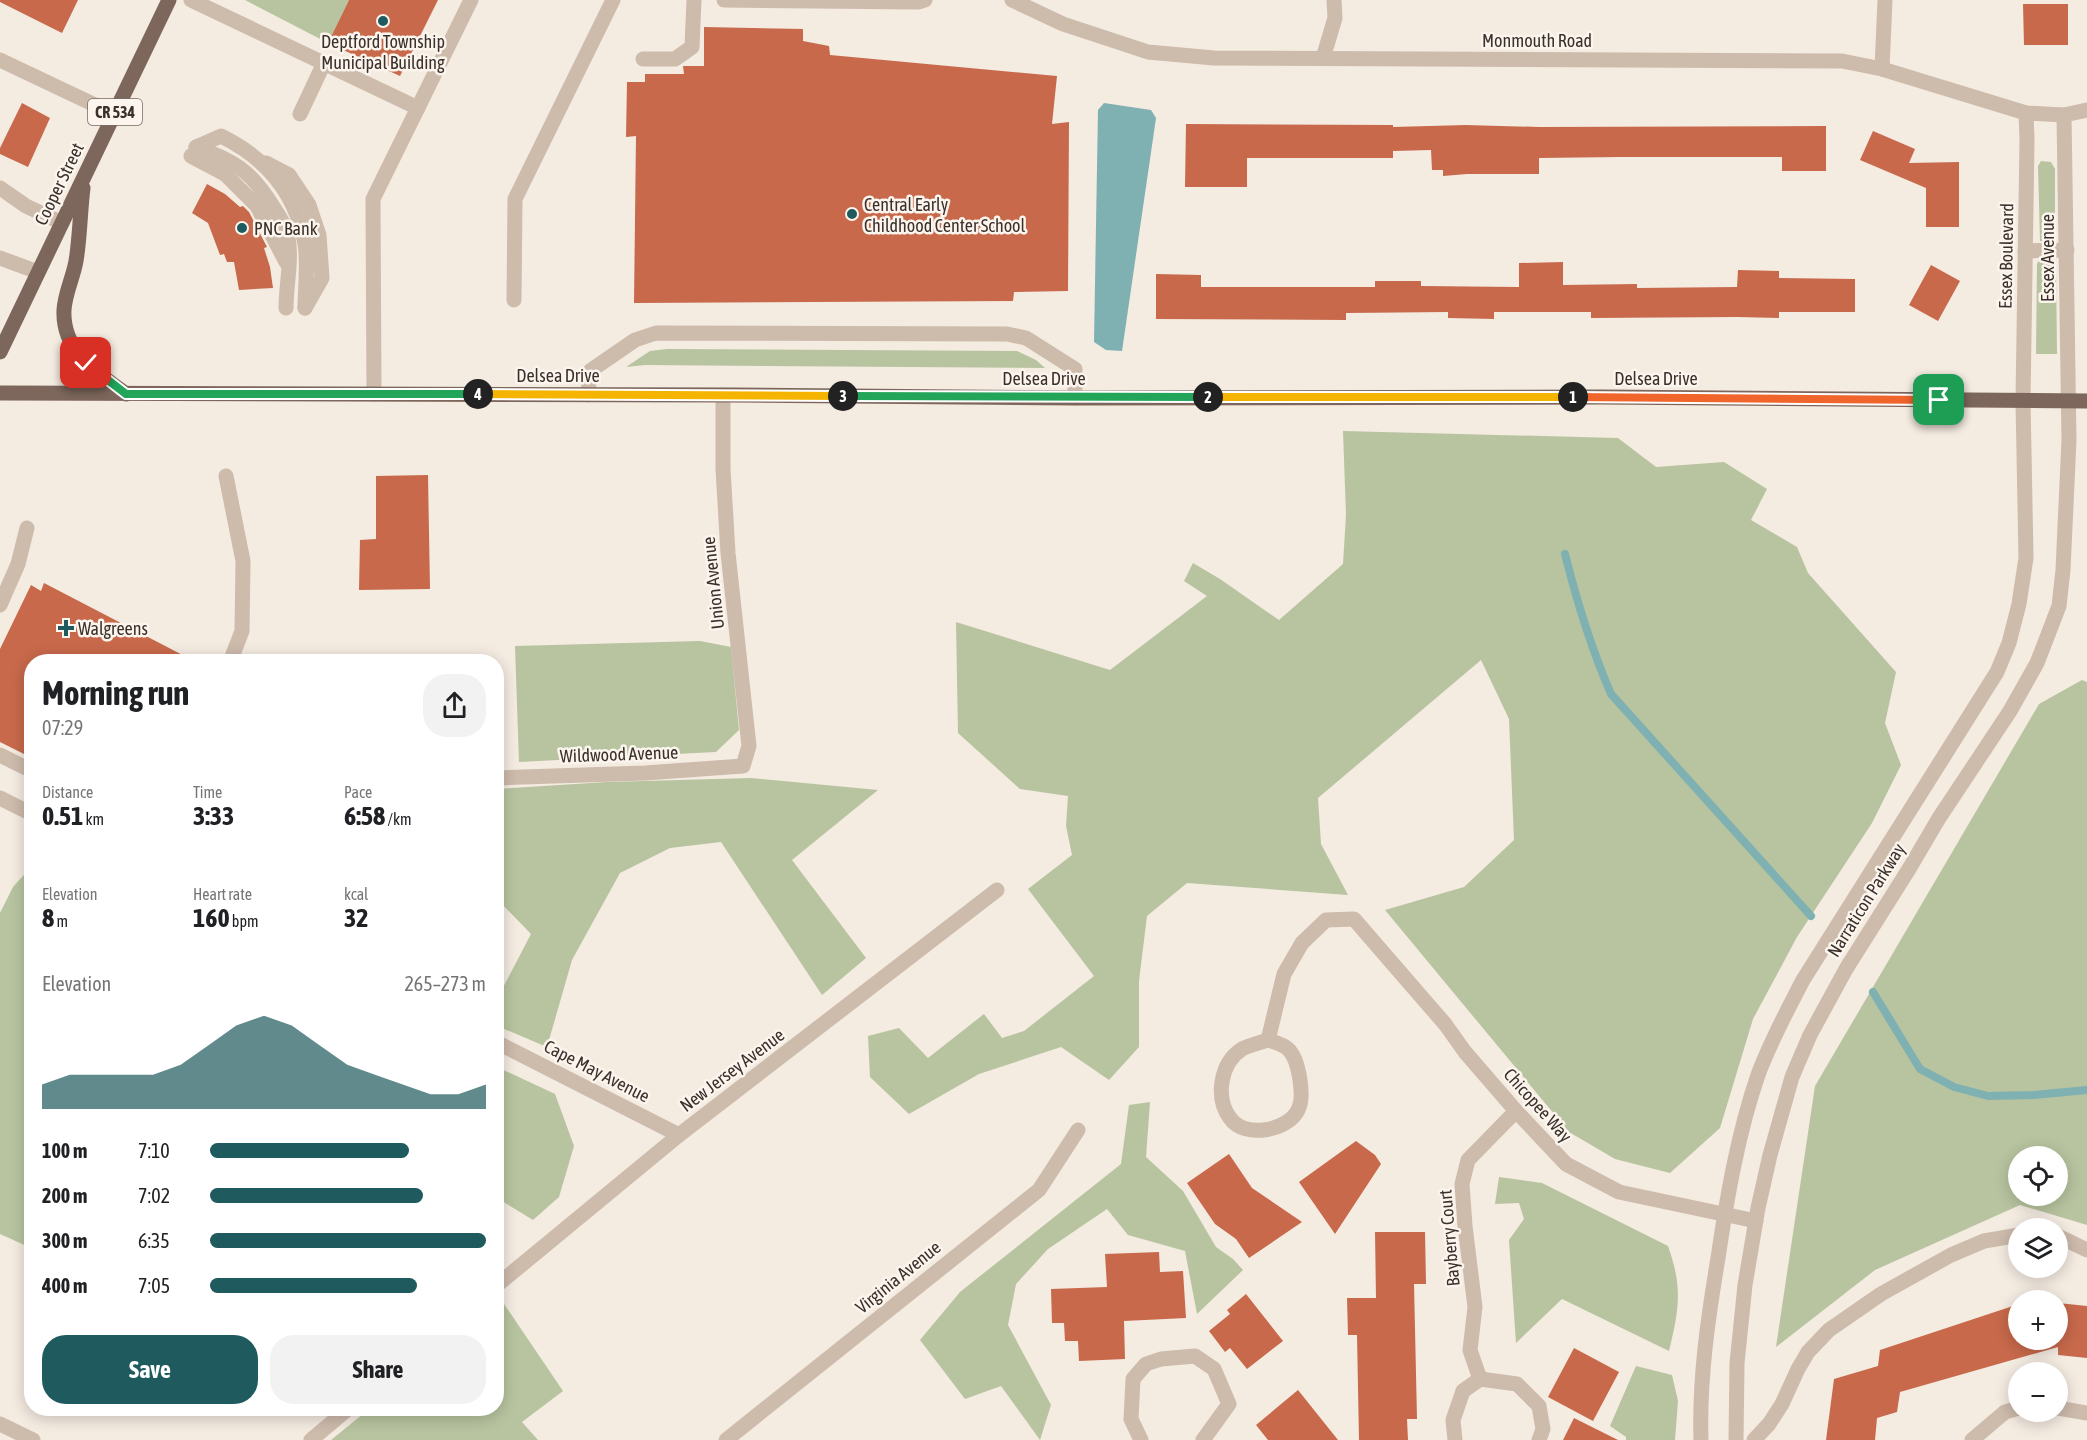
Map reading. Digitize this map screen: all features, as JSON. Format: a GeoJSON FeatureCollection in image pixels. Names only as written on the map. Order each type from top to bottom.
{"type":"FeatureCollection","features":[{"type":"Feature","properties":{"kind":"main road","name":"Cooper Street"},"geometry":{"type":"LineString","coordinates":[[0,352],[169,0]]}},
{"type":"Feature","properties":{"kind":"main road"},"geometry":{"type":"LineString","coordinates":[[84,177],[76,262],[64,309],[64,324],[76,353],[126,394]]}},
{"type":"Feature","properties":{"kind":"main road","name":"Delsea Drive"},"geometry":{"type":"LineString","coordinates":[[0,393],[1075,398],[1613,397],[2087,401]]}},
{"type":"Feature","properties":{"kind":"street"},"geometry":{"type":"LineString","coordinates":[[191,0],[418,108]]}},
{"type":"Feature","properties":{"kind":"street"},"geometry":{"type":"LineString","coordinates":[[374,394],[373,200],[471,0]]}},
{"type":"Feature","properties":{"kind":"street"},"geometry":{"type":"LineString","coordinates":[[514,300],[515,198],[613,0]]}},
{"type":"Feature","properties":{"kind":"street"},"geometry":{"type":"LineString","coordinates":[[643,59],[675,59],[692,47],[694,0]]}},
{"type":"Feature","properties":{"kind":"street"},"geometry":{"type":"LineString","coordinates":[[724,0],[919,2],[925,0]]}},
{"type":"Feature","properties":{"kind":"street","name":"Monmouth Road"},"geometry":{"type":"LineString","coordinates":[[1012,0],[1063,24],[1148,52],[1214,58],[1842,61],[1882,69],[2026,113],[2064,116],[2087,110]]}},
{"type":"Feature","properties":{"kind":"street"},"geometry":{"type":"LineString","coordinates":[[1323,58],[1335,18],[1334,0]]}},
{"type":"Feature","properties":{"kind":"street"},"geometry":{"type":"LineString","coordinates":[[1882,69],[1885,0]]}},
{"type":"Feature","properties":{"kind":"street"},"geometry":{"type":"LineString","coordinates":[[0,60],[114,114]]}},
{"type":"Feature","properties":{"kind":"street"},"geometry":{"type":"LineString","coordinates":[[300,114],[324,63]]}},
{"type":"Feature","properties":{"kind":"street","name":"Essex Boulevard"},"geometry":{"type":"LineString","coordinates":[[2023,400],[2026,113]]}},
{"type":"Feature","properties":{"kind":"street","name":"Essex Avenue"},"geometry":{"type":"LineString","coordinates":[[2064,116],[2069,401]]}},
{"type":"Feature","properties":{"kind":"street"},"geometry":{"type":"LineString","coordinates":[[286,308],[289,250],[287,232],[262,190],[245,171],[224,157],[196,147],[220,136],[237,144],[262,161],[279,183],[296,210],[305,241],[305,308]]}},
{"type":"Feature","properties":{"kind":"street"},"geometry":{"type":"LineString","coordinates":[[191,156],[225,174],[257,206],[288,267]]}},
{"type":"Feature","properties":{"kind":"street"},"geometry":{"type":"LineString","coordinates":[[0,188],[26,206],[62,223]]}},
{"type":"Feature","properties":{"kind":"street"},"geometry":{"type":"LineString","coordinates":[[2025,251],[2067,250]]}},
{"type":"Feature","properties":{"kind":"street"},"geometry":{"type":"LineString","coordinates":[[0,258],[38,272]]}},
{"type":"Feature","properties":{"kind":"street"},"geometry":{"type":"LineString","coordinates":[[588,395],[590,371],[635,340],[656,333],[1007,334],[1026,338],[1075,369],[1075,398]]}},
{"type":"Feature","properties":{"kind":"street","name":"Union Avenue"},"geometry":{"type":"LineString","coordinates":[[723,395],[723,469],[728,553],[749,746],[742,766]]}},
{"type":"Feature","properties":{"kind":"street","name":"Narraticon Parkway"},"geometry":{"type":"LineString","coordinates":[[1701,1440],[1703,1368],[1724,1214],[1747,1112],[1758,1075],[1803,980],[1997,672],[2009,643],[2019,604],[2026,558],[2023,400]]}},
{"type":"Feature","properties":{"kind":"street","name":"Narraticon Parkway"},"geometry":{"type":"LineString","coordinates":[[1736,1440],[1737,1363],[1745,1285],[1770,1155],[1792,1077],[1810,1035],[1846,969],[1939,818],[2010,711],[2048,639],[2059,606],[2063,570],[2069,401]]}},
{"type":"Feature","properties":{"kind":"street"},"geometry":{"type":"LineString","coordinates":[[226,476],[243,561],[242,631],[233,654]]}},
{"type":"Feature","properties":{"kind":"street"},"geometry":{"type":"LineString","coordinates":[[0,605],[18,564],[27,528]]}},
{"type":"Feature","properties":{"kind":"street"},"geometry":{"type":"LineString","coordinates":[[0,755],[24,767]]}},
{"type":"Feature","properties":{"kind":"street","name":"Wildwood Avenue"},"geometry":{"type":"LineString","coordinates":[[504,778],[645,773],[742,766]]}},
{"type":"Feature","properties":{"kind":"street"},"geometry":{"type":"LineString","coordinates":[[0,798],[24,810]]}},
{"type":"Feature","properties":{"kind":"street","name":"New Jersey Avenue"},"geometry":{"type":"LineString","coordinates":[[504,1279],[679,1135],[997,890]]}},
{"type":"Feature","properties":{"kind":"street","name":"Chicopee Way"},"geometry":{"type":"LineString","coordinates":[[1268,1040],[1284,974],[1302,943],[1326,920],[1354,919],[1516,1112],[1566,1164],[1619,1192],[1756,1221]]}},
{"type":"Feature","properties":{"kind":"street"},"geometry":{"type":"LineString","coordinates":[[1268,1040],[1289,1049],[1296,1061],[1302,1092],[1298,1110],[1288,1122],[1262,1131],[1245,1128],[1230,1119],[1220,1091],[1227,1063],[1241,1049],[1268,1040]]}},
{"type":"Feature","properties":{"kind":"street","name":"Cape May Avenue"},"geometry":{"type":"LineString","coordinates":[[504,1046],[679,1135]]}},
{"type":"Feature","properties":{"kind":"street","name":"Bayberry Court"},"geometry":{"type":"LineString","coordinates":[[1480,1379],[1470,1350],[1475,1307],[1462,1184],[1468,1160],[1516,1112]]}},
{"type":"Feature","properties":{"kind":"street","name":"Virginia Avenue"},"geometry":{"type":"LineString","coordinates":[[726,1440],[1039,1190],[1078,1130]]}},
{"type":"Feature","properties":{"kind":"street"},"geometry":{"type":"LineString","coordinates":[[1754,1440],[1769,1424],[1782,1404],[1808,1352],[1829,1330],[1881,1294],[1951,1255],[1984,1241],[2008,1238]]}},
{"type":"Feature","properties":{"kind":"street"},"geometry":{"type":"LineString","coordinates":[[2068,1240],[2087,1250]]}},
{"type":"Feature","properties":{"kind":"street"},"geometry":{"type":"LineString","coordinates":[[1141,1440],[1131,1419],[1133,1379],[1146,1364],[1161,1359],[1195,1356],[1214,1369],[1229,1404],[1203,1440]]}},
{"type":"Feature","properties":{"kind":"street"},"geometry":{"type":"LineString","coordinates":[[1455,1440],[1453,1420],[1462,1391],[1480,1379],[1517,1384],[1539,1406],[1543,1429],[1539,1440]]}},
{"type":"Feature","properties":{"kind":"street"},"geometry":{"type":"LineString","coordinates":[[2068,1410],[2087,1413]]}},
{"type":"Feature","properties":{"kind":"street"},"geometry":{"type":"LineString","coordinates":[[1972,1440],[2008,1411]]}},
{"type":"Feature","properties":{"kind":"street"},"geometry":{"type":"LineString","coordinates":[[311,1440],[340,1416]]}},
{"type":"Feature","properties":{"kind":"street"},"geometry":{"type":"LineString","coordinates":[[0,1424],[33,1440]]}},
{"type":"Feature","properties":{"kind":"green space"},"geometry":{"type":"Polygon","coordinates":[[[245,0],[349,0],[328,43],[245,0]]]}},
{"type":"Feature","properties":{"kind":"green space"},"geometry":{"type":"Polygon","coordinates":[[[2041,161],[2051,162],[2055,169],[2055,241],[2040,241],[2038,166],[2041,161]]]}},
{"type":"Feature","properties":{"kind":"green space"},"geometry":{"type":"Polygon","coordinates":[[[2040,258],[2054,259],[2056,264],[2057,354],[2036,354],[2037,264],[2040,258]]]}},
{"type":"Feature","properties":{"kind":"green space"},"geometry":{"type":"Polygon","coordinates":[[[667,349],[1017,351],[1036,360],[1045,368],[645,365],[626,367],[650,351],[667,349]]]}},
{"type":"Feature","properties":{"kind":"green space"},"geometry":{"type":"Polygon","coordinates":[[[1343,431],[1618,438],[1656,467],[1724,462],[1767,489],[1751,520],[1797,547],[1808,573],[1896,672],[1885,723],[1901,765],[1872,823],[1797,937],[1753,1019],[1720,1128],[1670,1173],[1615,1159],[1569,1132],[1385,910],[1464,887],[1514,840],[1509,719],[1481,660],[1318,798],[1321,844],[1348,895],[1187,883],[1147,916],[1139,981],[1139,1047],[1109,1080],[1061,1047],[979,1074],[909,1114],[870,1077],[868,1036],[899,1028],[928,1058],[984,1014],[1002,1038],[1024,1031],[1094,976],[1028,889],[1072,855],[1066,826],[1068,796],[1020,789],[958,733],[956,622],[1110,670],[1207,596],[1184,581],[1193,563],[1279,620],[1343,564],[1346,515],[1343,431]]]}},
{"type":"Feature","properties":{"kind":"green space"},"geometry":{"type":"Polygon","coordinates":[[[700,641],[731,647],[739,730],[716,752],[519,762],[515,646],[700,641]]]}},
{"type":"Feature","properties":{"kind":"green space"},"geometry":{"type":"Polygon","coordinates":[[[2082,680],[2087,682],[2087,1225],[2023,1206],[2068,1206],[2068,1146],[2008,1146],[2008,1206],[2018,1206],[1875,1270],[1776,1347],[1815,1086],[2039,704],[2082,680]]]}},
{"type":"Feature","properties":{"kind":"green space"},"geometry":{"type":"Polygon","coordinates":[[[751,778],[878,790],[792,860],[866,958],[822,995],[721,842],[670,848],[620,873],[572,960],[547,1047],[504,1029],[504,986],[531,934],[504,906],[504,789],[607,782],[751,778]]]}},
{"type":"Feature","properties":{"kind":"green space"},"geometry":{"type":"Polygon","coordinates":[[[24,875],[24,1245],[0,1234],[0,913],[13,887],[24,875]]]}},
{"type":"Feature","properties":{"kind":"green space"},"geometry":{"type":"Polygon","coordinates":[[[504,1070],[555,1094],[574,1146],[559,1197],[533,1220],[504,1202],[504,1070]]]}},
{"type":"Feature","properties":{"kind":"green space"},"geometry":{"type":"Polygon","coordinates":[[[1150,1102],[1146,1157],[1183,1191],[1216,1247],[1233,1259],[1243,1270],[1197,1314],[1185,1251],[1128,1235],[1107,1209],[1048,1249],[1016,1284],[1008,1325],[1051,1405],[1040,1440],[1001,1386],[965,1399],[920,1340],[960,1292],[1121,1164],[1129,1105],[1150,1102]]]}},
{"type":"Feature","properties":{"kind":"green space"},"geometry":{"type":"Polygon","coordinates":[[[1499,1177],[1542,1183],[1668,1246],[1678,1287],[1677,1310],[1669,1351],[1562,1299],[1516,1343],[1509,1240],[1524,1219],[1519,1203],[1495,1204],[1499,1177]]]}},
{"type":"Feature","properties":{"kind":"green space"},"geometry":{"type":"Polygon","coordinates":[[[504,1304],[563,1391],[522,1422],[538,1440],[331,1440],[360,1416],[504,1416],[504,1304]]]}},
{"type":"Feature","properties":{"kind":"green space"},"geometry":{"type":"Polygon","coordinates":[[[1636,1366],[1672,1375],[1678,1401],[1675,1440],[1626,1440],[1626,1437],[1610,1426],[1636,1366]]]}},
{"type":"Feature","properties":{"kind":"water"},"geometry":{"type":"Polygon","coordinates":[[[1104,103],[1151,110],[1156,118],[1122,351],[1106,350],[1094,342],[1098,110],[1104,103]]]}},
{"type":"Feature","properties":{"kind":"building"},"geometry":{"type":"Polygon","coordinates":[[[0,0],[78,0],[62,33],[0,0]]]}},
{"type":"Feature","properties":{"kind":"building","name":"Deptford Township Municipal Building"},"geometry":{"type":"Polygon","coordinates":[[[349,0],[438,0],[400,76],[328,43],[349,0]]]}},
{"type":"Feature","properties":{"kind":"building"},"geometry":{"type":"Polygon","coordinates":[[[2023,4],[2068,4],[2068,45],[2024,45],[2023,4]]]}},
{"type":"Feature","properties":{"kind":"building","name":"Central Early Childhood Center School"},"geometry":{"type":"Polygon","coordinates":[[[704,27],[803,29],[803,41],[829,46],[830,55],[1057,76],[1052,124],[1069,122],[1068,291],[1014,292],[1013,301],[634,303],[636,136],[626,137],[627,82],[645,82],[645,74],[684,74],[683,66],[704,66],[704,27]]]}},
{"type":"Feature","properties":{"kind":"building"},"geometry":{"type":"Polygon","coordinates":[[[22,103],[50,118],[28,167],[0,154],[0,148],[22,103]]]}},
{"type":"Feature","properties":{"kind":"building"},"geometry":{"type":"Polygon","coordinates":[[[1186,124],[1393,125],[1393,127],[1466,125],[1826,126],[1826,171],[1782,171],[1782,157],[1539,158],[1539,174],[1443,176],[1443,170],[1432,170],[1431,150],[1393,151],[1393,158],[1247,158],[1247,187],[1185,187],[1186,124]]]}},
{"type":"Feature","properties":{"kind":"building"},"geometry":{"type":"Polygon","coordinates":[[[1873,131],[1915,149],[1909,163],[1959,162],[1959,227],[1926,227],[1926,188],[1860,160],[1873,131]]]}},
{"type":"Feature","properties":{"kind":"building"},"geometry":{"type":"Polygon","coordinates":[[[207,184],[249,212],[267,247],[264,248],[273,288],[239,290],[234,262],[227,262],[224,254],[220,255],[208,223],[192,213],[207,184]]]}},
{"type":"Feature","properties":{"kind":"building"},"geometry":{"type":"Polygon","coordinates":[[[1563,262],[1563,285],[1637,284],[1637,288],[1737,287],[1738,270],[1779,271],[1779,278],[1855,279],[1855,312],[1779,312],[1779,318],[1591,318],[1591,312],[1494,312],[1494,319],[1448,318],[1448,312],[1346,313],[1346,320],[1156,319],[1156,274],[1201,275],[1201,287],[1375,287],[1375,281],[1421,281],[1421,286],[1519,287],[1519,263],[1563,262]]]}},
{"type":"Feature","properties":{"kind":"building"},"geometry":{"type":"Polygon","coordinates":[[[1931,265],[1960,281],[1938,321],[1909,305],[1931,265]]]}},
{"type":"Feature","properties":{"kind":"building"},"geometry":{"type":"Polygon","coordinates":[[[428,475],[430,589],[359,590],[360,540],[376,539],[376,476],[428,475]]]}},
{"type":"Feature","properties":{"kind":"building"},"geometry":{"type":"Polygon","coordinates":[[[44,583],[181,654],[24,654],[24,754],[0,742],[0,649],[31,585],[41,591],[44,583]]]}},
{"type":"Feature","properties":{"kind":"building"},"geometry":{"type":"Polygon","coordinates":[[[1356,1141],[1375,1155],[1381,1164],[1335,1234],[1299,1182],[1356,1141]]]}},
{"type":"Feature","properties":{"kind":"building"},"geometry":{"type":"Polygon","coordinates":[[[1229,1154],[1252,1188],[1302,1222],[1249,1258],[1236,1239],[1215,1224],[1187,1183],[1229,1154]]]}},
{"type":"Feature","properties":{"kind":"building"},"geometry":{"type":"Polygon","coordinates":[[[1375,1232],[1425,1232],[1426,1284],[1414,1284],[1417,1419],[1407,1419],[1408,1440],[1359,1440],[1357,1335],[1348,1335],[1347,1298],[1376,1298],[1375,1232]]]}},
{"type":"Feature","properties":{"kind":"building"},"geometry":{"type":"Polygon","coordinates":[[[1159,1252],[1160,1272],[1183,1271],[1186,1318],[1124,1321],[1125,1359],[1079,1361],[1078,1341],[1065,1341],[1064,1323],[1052,1323],[1051,1289],[1107,1287],[1105,1254],[1159,1252]]]}},
{"type":"Feature","properties":{"kind":"building"},"geometry":{"type":"Polygon","coordinates":[[[1246,1294],[1283,1341],[1247,1369],[1230,1348],[1225,1352],[1209,1331],[1230,1314],[1227,1310],[1246,1294]]]}},
{"type":"Feature","properties":{"kind":"building"},"geometry":{"type":"Polygon","coordinates":[[[2068,1304],[2087,1306],[2087,1358],[2058,1355],[2058,1350],[2068,1350],[2068,1304]]]}},
{"type":"Feature","properties":{"kind":"building"},"geometry":{"type":"Polygon","coordinates":[[[2008,1308],[2008,1350],[2047,1350],[1900,1392],[1897,1412],[1877,1418],[1875,1440],[1826,1440],[1834,1379],[1878,1366],[1880,1350],[2008,1308]]]}},
{"type":"Feature","properties":{"kind":"building"},"geometry":{"type":"Polygon","coordinates":[[[1574,1348],[1619,1372],[1593,1421],[1548,1397],[1574,1348]]]}},
{"type":"Feature","properties":{"kind":"building"},"geometry":{"type":"Polygon","coordinates":[[[1298,1390],[1338,1440],[1268,1440],[1256,1425],[1298,1390]]]}},
{"type":"Feature","properties":{"kind":"building"},"geometry":{"type":"Polygon","coordinates":[[[1574,1418],[1618,1440],[1563,1440],[1574,1418]]]}},
{"type":"Feature","properties":{"kind":"waterway"},"geometry":{"type":"LineString","coordinates":[[1565,554],[1585,625],[1611,694],[1811,916]]}},
{"type":"Feature","properties":{"kind":"waterway"},"geometry":{"type":"LineString","coordinates":[[1873,992],[1920,1069],[1954,1087],[1988,1096],[2087,1090]]}},
{"type":"Feature","properties":{"kind":"place","name":"Deptford Township Municipal Building"},"geometry":{"type":"Point","coordinates":[383,21]}},
{"type":"Feature","properties":{"kind":"place","name":"Central Early Childhood Center School"},"geometry":{"type":"Point","coordinates":[852,214]}},
{"type":"Feature","properties":{"kind":"place","name":"PNC Bank"},"geometry":{"type":"Point","coordinates":[242,228]}},
{"type":"Feature","properties":{"kind":"place","name":"Walgreens"},"geometry":{"type":"Point","coordinates":[66,628]}},
{"type":"Feature","properties":{"kind":"route"},"geometry":{"type":"LineString","coordinates":[[86,363],[126,394],[1075,398],[1601,397],[1939,400]]}}]}
